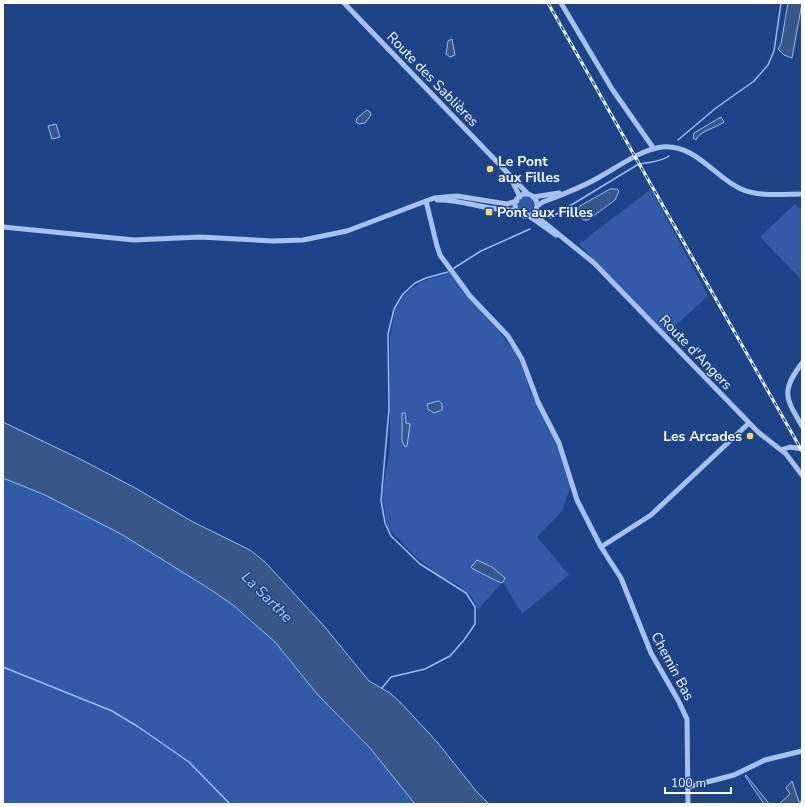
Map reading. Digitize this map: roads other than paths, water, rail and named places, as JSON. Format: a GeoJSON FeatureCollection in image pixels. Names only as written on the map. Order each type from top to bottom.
{"type":"FeatureCollection","features":[{"type":"Feature","properties":{"kind":"street","name":"Route des Sablières"},"geometry":{"type":"LineString","coordinates":[[344,3],[504,171],[528,194]]}},
{"type":"Feature","properties":{"kind":"street"},"geometry":{"type":"LineString","coordinates":[[561,3],[612,89],[654,149]]}},
{"type":"Feature","properties":{"kind":"street"},"geometry":{"type":"LineString","coordinates":[[642,132],[647,151]]}},
{"type":"Feature","properties":{"kind":"street"},"geometry":{"type":"LineString","coordinates":[[518,199],[517,210],[522,216],[529,216],[536,209],[647,151],[654,149],[676,148],[692,154],[732,184],[746,191],[759,194],[802,194]]}},
{"type":"Feature","properties":{"kind":"street","name":"Route des Sablières"},"geometry":{"type":"LineString","coordinates":[[504,171],[515,185],[518,199]]}},
{"type":"Feature","properties":{"kind":"street"},"geometry":{"type":"LineString","coordinates":[[3,227],[134,240],[200,237],[273,241],[303,240],[347,231],[426,201],[448,196],[495,204],[510,204],[528,194],[534,197],[572,190]]}},
{"type":"Feature","properties":{"kind":"street"},"geometry":{"type":"LineString","coordinates":[[534,197],[536,209]]}},
{"type":"Feature","properties":{"kind":"street"},"geometry":{"type":"LineString","coordinates":[[426,201],[443,200],[464,202],[490,209],[517,210]]}},
{"type":"Feature","properties":{"kind":"street","name":"Chemin Bas"},"geometry":{"type":"LineString","coordinates":[[426,201],[436,246],[440,255],[470,296],[508,336],[522,359],[538,402],[559,443],[577,500],[601,548],[621,578],[651,653],[687,719],[688,804]]}},
{"type":"Feature","properties":{"kind":"street","name":"Route d'Angers"},"geometry":{"type":"LineString","coordinates":[[536,209],[541,220],[573,244],[594,263],[748,423],[781,450],[802,475]]}},
{"type":"Feature","properties":{"kind":"street","name":"Route d'Angers"},"geometry":{"type":"LineString","coordinates":[[529,216],[554,234],[573,244]]}},
{"type":"Feature","properties":{"kind":"street"},"geometry":{"type":"LineString","coordinates":[[802,363],[790,380],[787,391],[790,403],[802,426]]}},
{"type":"Feature","properties":{"kind":"street"},"geometry":{"type":"LineString","coordinates":[[601,548],[651,515],[748,423]]}},
{"type":"Feature","properties":{"kind":"street"},"geometry":{"type":"LineString","coordinates":[[781,450],[790,447],[802,449]]}},
{"type":"Feature","properties":{"kind":"street"},"geometry":{"type":"LineString","coordinates":[[688,787],[734,775],[765,760],[802,751]]}},
{"type":"Feature","properties":{"kind":"water"},"geometry":{"type":"Polygon","coordinates":[[[788,3],[802,3],[792,58],[784,55],[778,49],[781,44],[788,3]]]}},
{"type":"Feature","properties":{"kind":"water"},"geometry":{"type":"Polygon","coordinates":[[[452,39],[455,55],[450,57],[446,54],[448,41],[452,39]]]}},
{"type":"Feature","properties":{"kind":"water"},"geometry":{"type":"Polygon","coordinates":[[[367,110],[371,115],[365,123],[359,124],[356,122],[357,118],[367,110]]]}},
{"type":"Feature","properties":{"kind":"water"},"geometry":{"type":"Polygon","coordinates":[[[721,117],[724,122],[704,132],[696,140],[693,138],[694,133],[721,117]]]}},
{"type":"Feature","properties":{"kind":"water"},"geometry":{"type":"Polygon","coordinates":[[[56,124],[60,137],[52,139],[48,126],[56,124]]]}},
{"type":"Feature","properties":{"kind":"water"},"geometry":{"type":"Polygon","coordinates":[[[610,189],[617,189],[619,191],[615,200],[588,220],[584,220],[580,217],[578,210],[580,206],[610,189]]]}},
{"type":"Feature","properties":{"kind":"water"},"geometry":{"type":"Polygon","coordinates":[[[439,401],[442,404],[442,410],[434,413],[428,409],[427,404],[439,401]]]}},
{"type":"Feature","properties":{"kind":"water"},"geometry":{"type":"Polygon","coordinates":[[[402,413],[405,413],[406,423],[410,424],[407,446],[405,447],[402,441],[402,413]]]}},
{"type":"Feature","properties":{"kind":"water","name":"La Sarthe"},"geometry":{"type":"Polygon","coordinates":[[[3,422],[82,460],[137,489],[193,522],[250,550],[265,562],[324,626],[369,681],[390,693],[402,704],[438,743],[476,791],[489,804],[415,804],[370,748],[318,695],[275,642],[233,605],[121,534],[45,495],[3,478],[3,422]]]}},
{"type":"Feature","properties":{"kind":"water"},"geometry":{"type":"Polygon","coordinates":[[[477,560],[492,567],[505,578],[503,582],[501,583],[473,569],[471,567],[477,560]]]}},
{"type":"Feature","properties":{"kind":"water"},"geometry":{"type":"Polygon","coordinates":[[[746,775],[769,804],[764,804],[745,776],[746,775]]]}},
{"type":"Feature","properties":{"kind":"water"},"geometry":{"type":"Polygon","coordinates":[[[792,781],[799,802],[801,801],[800,804],[779,804],[790,794],[786,788],[792,781]]]}},
{"type":"Feature","properties":{"kind":"waterway"},"geometry":{"type":"LineString","coordinates":[[678,140],[716,108],[754,81],[768,65],[774,51],[781,3]]}},
{"type":"Feature","properties":{"kind":"waterway"},"geometry":{"type":"LineString","coordinates":[[550,218],[637,165],[658,161],[669,156]]}},
{"type":"Feature","properties":{"kind":"waterway"},"geometry":{"type":"LineString","coordinates":[[454,268],[481,251],[530,229]]}},
{"type":"Feature","properties":{"kind":"waterway"},"geometry":{"type":"LineString","coordinates":[[382,688],[391,677],[425,669],[450,656],[475,624],[475,607],[466,593],[420,564],[391,536],[385,523],[381,500],[389,409],[388,334],[394,309],[403,294],[415,283],[426,278],[448,272]]}},
{"type":"Feature","properties":{"kind":"waterway"},"geometry":{"type":"LineString","coordinates":[[3,667],[112,711],[137,726],[189,762],[230,804]]}},
{"type":"Feature","properties":{"kind":"railway"},"geometry":{"type":"LineString","coordinates":[[548,3],[802,451]]}},
{"type":"Feature","properties":{"kind":"place","name":"Le Pont aux Filles"},"geometry":{"type":"Point","coordinates":[490,169]}},
{"type":"Feature","properties":{"kind":"place","name":"Pont aux Filles"},"geometry":{"type":"Point","coordinates":[489,212]}},
{"type":"Feature","properties":{"kind":"place","name":"Les Arcades"},"geometry":{"type":"Point","coordinates":[750,436]}}]}
